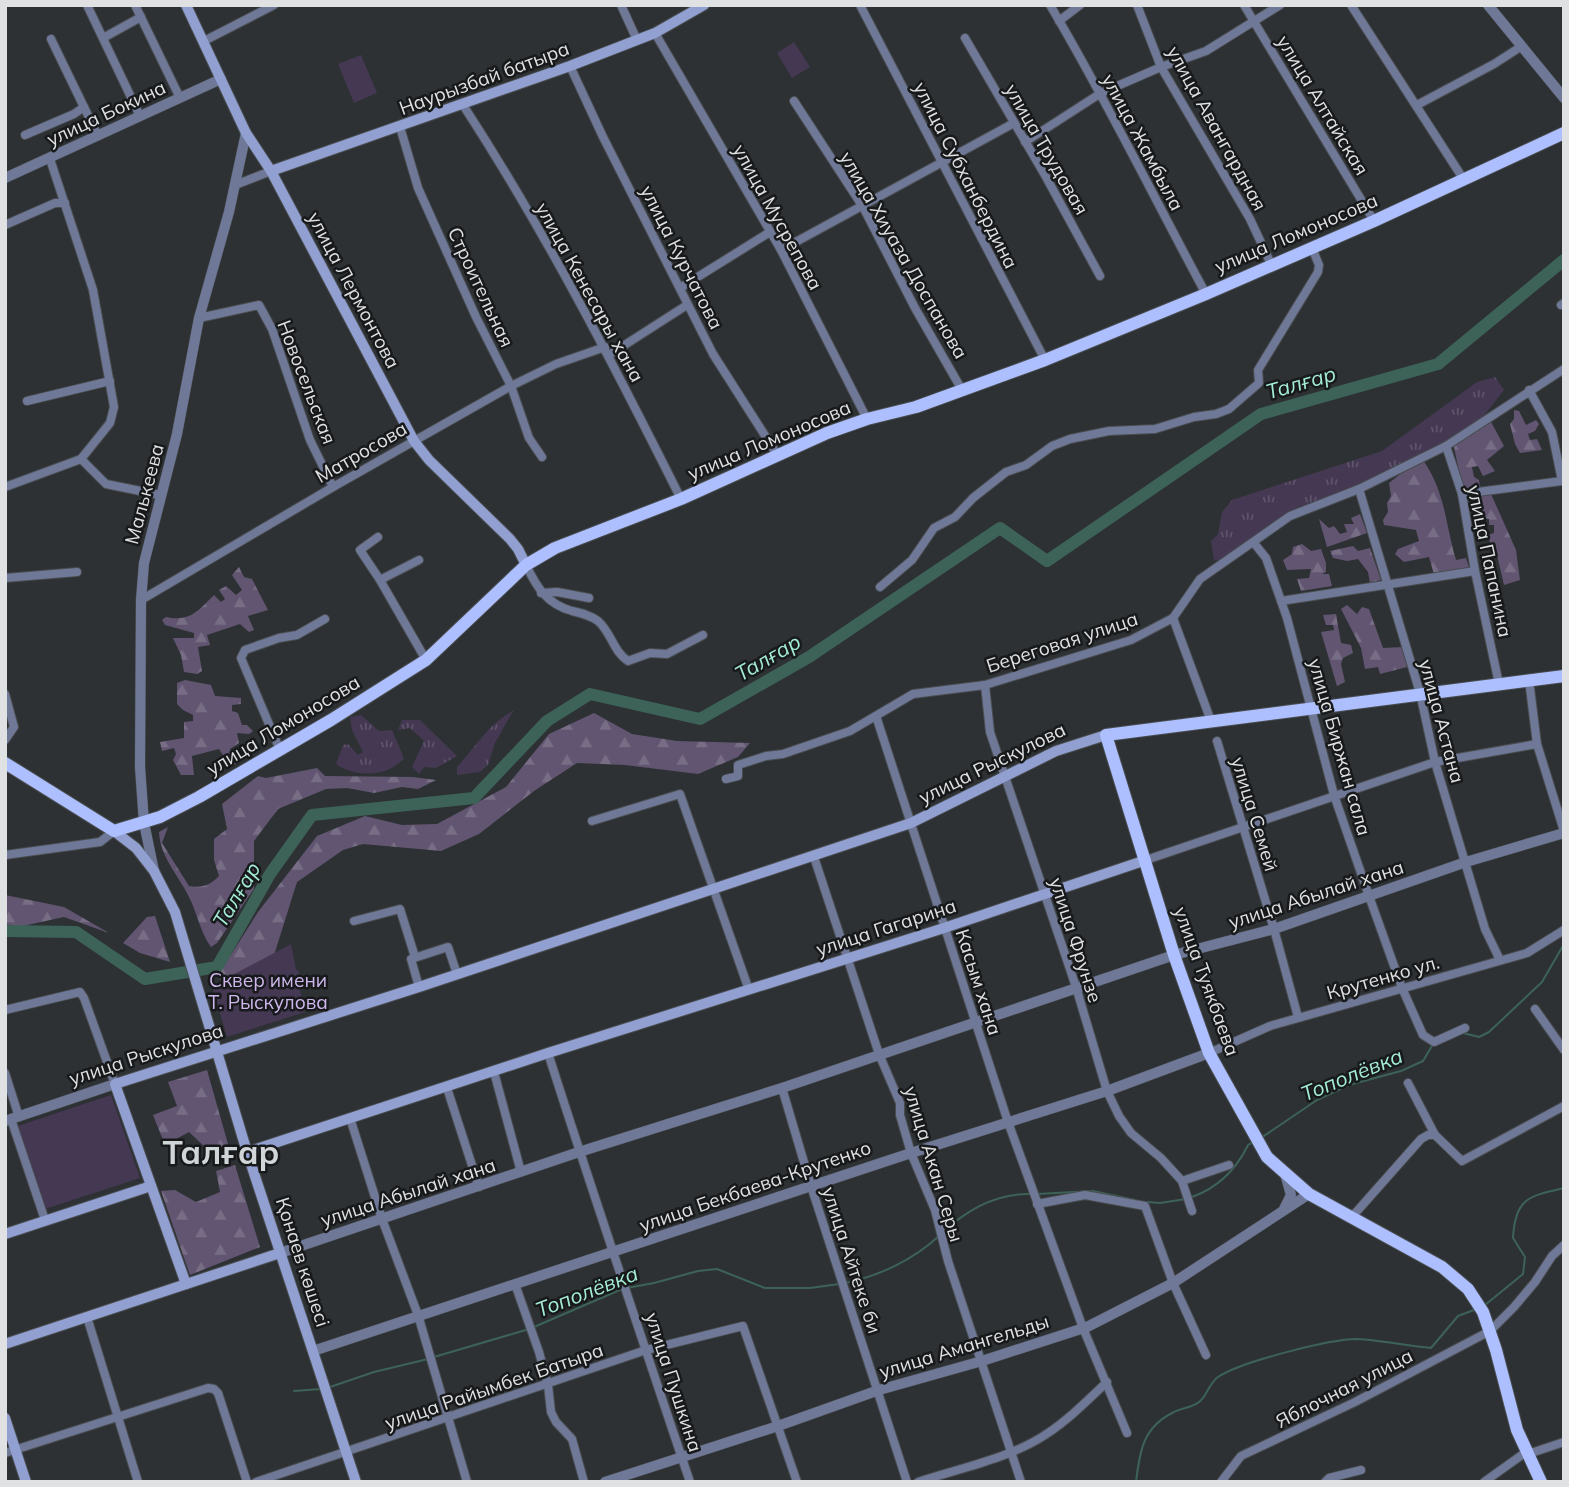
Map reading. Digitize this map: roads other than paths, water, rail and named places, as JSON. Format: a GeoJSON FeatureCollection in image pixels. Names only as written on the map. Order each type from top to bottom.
{"type":"FeatureCollection","features":[{"type":"Feature","properties":{"kind":"main road","name":"улица Лермонтова"},"geometry":{"type":"LineString","coordinates":[[186,5],[246,133],[271,171],[414,440],[429,460],[510,539],[526,565]]}},
{"type":"Feature","properties":{"kind":"main road","name":"Наурызбай батыра"},"geometry":{"type":"LineString","coordinates":[[271,171],[570,66],[655,33],[704,5]]}},
{"type":"Feature","properties":{"kind":"main road","name":"улица Ломоносова"},"geometry":{"type":"LineString","coordinates":[[114,831],[144,823],[199,797],[426,660],[526,565],[555,548],[681,499],[827,433],[867,419],[916,407],[1045,360],[1206,294],[1374,221],[1564,133]]}},
{"type":"Feature","properties":{"kind":"main road","name":"улица Рыскулова"},"geometry":{"type":"LineString","coordinates":[[115,1084],[419,987],[911,823],[1056,751],[1106,735],[1564,676]]}},
{"type":"Feature","properties":{"kind":"main road","name":"улица Туякбаева"},"geometry":{"type":"LineString","coordinates":[[1106,735],[1174,954],[1209,1053],[1267,1157],[1309,1194],[1442,1267],[1457,1278],[1476,1299],[1490,1331],[1517,1430],[1541,1482]]}},
{"type":"Feature","properties":{"kind":"main road","name":"Қонаев көшесі"},"geometry":{"type":"LineString","coordinates":[[5,764],[114,831],[136,848],[154,871],[169,899],[247,1152],[356,1482]]}},
{"type":"Feature","properties":{"kind":"main road","name":"улица Гагарина"},"geometry":{"type":"LineString","coordinates":[[247,1152],[944,928],[1146,860]]}},
{"type":"Feature","properties":{"kind":"main road"},"geometry":{"type":"LineString","coordinates":[[115,1084],[186,1284]]}},
{"type":"Feature","properties":{"kind":"main road"},"geometry":{"type":"LineString","coordinates":[[6,1233],[151,1186]]}},
{"type":"Feature","properties":{"kind":"main road","name":"улица Абылай хана"},"geometry":{"type":"LineString","coordinates":[[5,1344],[280,1253]]}},
{"type":"Feature","properties":{"kind":"main road"},"geometry":{"type":"LineString","coordinates":[[5,1419],[10,1451],[26,1482]]}},
{"type":"Feature","properties":{"kind":"street"},"geometry":{"type":"LineString","coordinates":[[87,5],[140,116]]}},
{"type":"Feature","properties":{"kind":"street"},"geometry":{"type":"LineString","coordinates":[[135,5],[180,98]]}},
{"type":"Feature","properties":{"kind":"street"},"geometry":{"type":"LineString","coordinates":[[204,41],[258,9],[274,5]]}},
{"type":"Feature","properties":{"kind":"street"},"geometry":{"type":"LineString","coordinates":[[621,5],[637,40]]}},
{"type":"Feature","properties":{"kind":"street","name":"улица Субханбердина"},"geometry":{"type":"LineString","coordinates":[[860,5],[1045,360]]}},
{"type":"Feature","properties":{"kind":"street","name":"улица Жамбыла"},"geometry":{"type":"LineString","coordinates":[[1050,5],[1101,93],[1139,171],[1206,294]]}},
{"type":"Feature","properties":{"kind":"street"},"geometry":{"type":"LineString","coordinates":[[1059,21],[1080,5]]}},
{"type":"Feature","properties":{"kind":"street","name":"улица Авангардная"},"geometry":{"type":"LineString","coordinates":[[1138,5],[1161,67],[1250,219],[1272,266]]}},
{"type":"Feature","properties":{"kind":"street","name":"улица Алтайская"},"geometry":{"type":"LineString","coordinates":[[1244,5],[1374,221]]}},
{"type":"Feature","properties":{"kind":"street"},"geometry":{"type":"LineString","coordinates":[[1025,142],[1101,93],[1206,51],[1280,5]]}},
{"type":"Feature","properties":{"kind":"street"},"geometry":{"type":"LineString","coordinates":[[1351,5],[1464,180]]}},
{"type":"Feature","properties":{"kind":"street"},"geometry":{"type":"LineString","coordinates":[[1488,5],[1564,98]]}},
{"type":"Feature","properties":{"kind":"street"},"geometry":{"type":"LineString","coordinates":[[103,38],[141,18]]}},
{"type":"Feature","properties":{"kind":"street","name":"улица Мусрепова"},"geometry":{"type":"LineString","coordinates":[[655,33],[781,250],[867,419]]}},
{"type":"Feature","properties":{"kind":"street","name":"улица Трудовая"},"geometry":{"type":"LineString","coordinates":[[965,38],[1100,276]]}},
{"type":"Feature","properties":{"kind":"street"},"geometry":{"type":"LineString","coordinates":[[51,39],[98,136]]}},
{"type":"Feature","properties":{"kind":"street"},"geometry":{"type":"LineString","coordinates":[[1417,105],[1494,65],[1522,46]]}},
{"type":"Feature","properties":{"kind":"street","name":"улица Курчатова"},"geometry":{"type":"LineString","coordinates":[[570,66],[713,354],[778,456]]}},
{"type":"Feature","properties":{"kind":"street","name":"улица Бокина"},"geometry":{"type":"LineString","coordinates":[[5,178],[221,79]]}},
{"type":"Feature","properties":{"kind":"street","name":"улица Хиуаза Доспанова"},"geometry":{"type":"LineString","coordinates":[[794,101],[863,207],[915,308],[962,390]]}},
{"type":"Feature","properties":{"kind":"street","name":"улица Кенесары хана"},"geometry":{"type":"LineString","coordinates":[[463,105],[607,351],[681,499]]}},
{"type":"Feature","properties":{"kind":"street"},"geometry":{"type":"LineString","coordinates":[[25,135],[84,107]]}},
{"type":"Feature","properties":{"kind":"street"},"geometry":{"type":"LineString","coordinates":[[781,250],[1014,122]]}},
{"type":"Feature","properties":{"kind":"street","name":"Строительная"},"geometry":{"type":"LineString","coordinates":[[400,127],[418,188],[476,317],[511,386],[529,438],[542,457]]}},
{"type":"Feature","properties":{"kind":"street","name":"Малькеева"},"geometry":{"type":"LineString","coordinates":[[154,871],[144,823],[140,767],[141,600],[144,564],[177,434],[199,318],[235,185],[246,133]]}},
{"type":"Feature","properties":{"kind":"street"},"geometry":{"type":"LineString","coordinates":[[5,487],[81,459],[110,423],[114,407],[93,290],[50,159]]}},
{"type":"Feature","properties":{"kind":"street"},"geometry":{"type":"LineString","coordinates":[[235,185],[271,171]]}},
{"type":"Feature","properties":{"kind":"street"},"geometry":{"type":"LineString","coordinates":[[5,225],[55,203],[65,203]]}},
{"type":"Feature","properties":{"kind":"street"},"geometry":{"type":"LineString","coordinates":[[680,288],[770,232]]}},
{"type":"Feature","properties":{"kind":"street"},"geometry":{"type":"LineString","coordinates":[[880,587],[912,560],[934,528],[955,517],[973,498],[1006,472],[1026,465],[1052,446],[1070,439],[1109,431],[1155,429],[1194,417],[1216,414],[1229,409],[1246,396],[1259,383],[1258,370],[1318,272],[1319,265],[1312,248]]}},
{"type":"Feature","properties":{"kind":"street","name":"Новосельская"},"geometry":{"type":"LineString","coordinates":[[199,318],[259,305],[272,330],[310,440],[333,486]]}},
{"type":"Feature","properties":{"kind":"street","name":"Матросова"},"geometry":{"type":"LineString","coordinates":[[141,600],[333,486],[511,386],[556,364],[607,351],[687,305]]}},
{"type":"Feature","properties":{"kind":"street","name":"Береговая улица"},"geometry":{"type":"LineString","coordinates":[[726,779],[738,776],[738,765],[783,754],[850,731],[913,694],[985,685],[1131,640],[1173,618],[1200,579],[1290,516],[1359,489],[1446,446],[1564,369]]}},
{"type":"Feature","properties":{"kind":"street"},"geometry":{"type":"LineString","coordinates":[[27,401],[110,381]]}},
{"type":"Feature","properties":{"kind":"street"},"geometry":{"type":"LineString","coordinates":[[1462,494],[1562,481],[1552,432],[1529,390]]}},
{"type":"Feature","properties":{"kind":"street","name":"улица Папанина"},"geometry":{"type":"LineString","coordinates":[[1446,446],[1462,494],[1499,684]]}},
{"type":"Feature","properties":{"kind":"street"},"geometry":{"type":"LineString","coordinates":[[81,459],[106,484],[160,495]]}},
{"type":"Feature","properties":{"kind":"street","name":"улица Астана"},"geometry":{"type":"LineString","coordinates":[[1359,489],[1420,693],[1435,762],[1485,929],[1500,960]]}},
{"type":"Feature","properties":{"kind":"street"},"geometry":{"type":"LineString","coordinates":[[378,537],[360,550],[426,660]]}},
{"type":"Feature","properties":{"kind":"street","name":"улица Биржан сала"},"geometry":{"type":"LineString","coordinates":[[1254,543],[1266,558],[1281,601],[1313,708],[1335,795],[1402,988],[1423,1035],[1434,1042],[1465,1028]]}},
{"type":"Feature","properties":{"kind":"street"},"geometry":{"type":"LineString","coordinates":[[380,580],[419,561]]}},
{"type":"Feature","properties":{"kind":"street"},"geometry":{"type":"LineString","coordinates":[[526,565],[541,593],[553,604],[587,614],[599,622],[622,657],[628,661],[650,653],[667,654],[703,635]]}},
{"type":"Feature","properties":{"kind":"street"},"geometry":{"type":"LineString","coordinates":[[1281,601],[1475,571]]}},
{"type":"Feature","properties":{"kind":"street"},"geometry":{"type":"LineString","coordinates":[[5,578],[77,572]]}},
{"type":"Feature","properties":{"kind":"street"},"geometry":{"type":"LineString","coordinates":[[541,593],[557,592],[589,597]]}},
{"type":"Feature","properties":{"kind":"street"},"geometry":{"type":"LineString","coordinates":[[1173,618],[1211,721]]}},
{"type":"Feature","properties":{"kind":"street"},"geometry":{"type":"LineString","coordinates":[[280,750],[241,658],[245,650],[279,638],[297,635],[325,619]]}},
{"type":"Feature","properties":{"kind":"street"},"geometry":{"type":"LineString","coordinates":[[1529,680],[1537,744],[1564,832]]}},
{"type":"Feature","properties":{"kind":"street","name":"улица Фрунзе"},"geometry":{"type":"LineString","coordinates":[[985,685],[990,732],[1076,987],[1107,1091],[1130,1133],[1161,1158],[1182,1181],[1192,1211]]}},
{"type":"Feature","properties":{"kind":"street"},"geometry":{"type":"LineString","coordinates":[[5,694],[14,727],[5,740]]}},
{"type":"Feature","properties":{"kind":"street","name":"Касым хана"},"geometry":{"type":"LineString","coordinates":[[876,716],[1037,1204]]}},
{"type":"Feature","properties":{"kind":"street","name":"улица Семей"},"geometry":{"type":"LineString","coordinates":[[1217,741],[1298,1017]]}},
{"type":"Feature","properties":{"kind":"street","name":"улица Гагарина"},"geometry":{"type":"LineString","coordinates":[[1146,860],[1435,762],[1537,744]]}},
{"type":"Feature","properties":{"kind":"street"},"geometry":{"type":"LineString","coordinates":[[592,821],[680,794],[749,990]]}},
{"type":"Feature","properties":{"kind":"street"},"geometry":{"type":"LineString","coordinates":[[5,855],[100,842],[114,831]]}},
{"type":"Feature","properties":{"kind":"street","name":"улица Абылай хана"},"geometry":{"type":"LineString","coordinates":[[280,1253],[579,1152],[782,1088],[1174,954],[1274,929],[1466,862],[1564,832]]}},
{"type":"Feature","properties":{"kind":"street","name":"улица Акан Серы"},"geometry":{"type":"LineString","coordinates":[[814,856],[879,1054],[900,1103],[900,1115],[911,1153],[935,1210],[947,1261],[1021,1482]]}},
{"type":"Feature","properties":{"kind":"street"},"geometry":{"type":"LineString","coordinates":[[354,921],[400,909],[415,957]]}},
{"type":"Feature","properties":{"kind":"street","name":"Крутенко ул."},"geometry":{"type":"LineString","coordinates":[[1209,1053],[1270,1026],[1298,1017],[1527,953],[1564,930]]}},
{"type":"Feature","properties":{"kind":"street"},"geometry":{"type":"LineString","coordinates":[[419,987],[411,959],[415,957],[448,947],[457,974]]}},
{"type":"Feature","properties":{"kind":"street"},"geometry":{"type":"LineString","coordinates":[[5,1010],[80,992],[115,1084]]}},
{"type":"Feature","properties":{"kind":"street"},"geometry":{"type":"LineString","coordinates":[[1535,1009],[1564,1050]]}},
{"type":"Feature","properties":{"kind":"street","name":"улица Бекбаева-Крутенко"},"geometry":{"type":"LineString","coordinates":[[313,1351],[1107,1091],[1209,1053]]}},
{"type":"Feature","properties":{"kind":"street","name":"улица Пушкина"},"geometry":{"type":"LineString","coordinates":[[548,1054],[611,1253],[628,1294],[690,1482]]}},
{"type":"Feature","properties":{"kind":"street"},"geometry":{"type":"LineString","coordinates":[[494,1072],[521,1172]]}},
{"type":"Feature","properties":{"kind":"street"},"geometry":{"type":"LineString","coordinates":[[5,1073],[12,1119],[45,1220]]}},
{"type":"Feature","properties":{"kind":"street"},"geometry":{"type":"LineString","coordinates":[[1408,1083],[1435,1135],[1462,1161],[1564,1106]]}},
{"type":"Feature","properties":{"kind":"street","name":"улица Рыскулова"},"geometry":{"type":"LineString","coordinates":[[12,1119],[115,1084]]}},
{"type":"Feature","properties":{"kind":"street"},"geometry":{"type":"LineString","coordinates":[[447,1088],[479,1187]]}},
{"type":"Feature","properties":{"kind":"street","name":"улица Айтеке би"},"geometry":{"type":"LineString","coordinates":[[782,1088],[907,1482]]}},
{"type":"Feature","properties":{"kind":"street"},"geometry":{"type":"LineString","coordinates":[[350,1118],[382,1219],[418,1315],[467,1482]]}},
{"type":"Feature","properties":{"kind":"street"},"geometry":{"type":"LineString","coordinates":[[1351,1218],[1422,1139],[1435,1135]]}},
{"type":"Feature","properties":{"kind":"street"},"geometry":{"type":"LineString","coordinates":[[1182,1181],[1229,1165]]}},
{"type":"Feature","properties":{"kind":"street"},"geometry":{"type":"LineString","coordinates":[[1283,1211],[1291,1195],[1284,1174]]}},
{"type":"Feature","properties":{"kind":"street","name":"улица Амангельды"},"geometry":{"type":"LineString","coordinates":[[605,1482],[879,1390],[1083,1328],[1173,1283],[1309,1194]]}},
{"type":"Feature","properties":{"kind":"street"},"geometry":{"type":"LineString","coordinates":[[1127,1433],[1083,1328],[1037,1204],[1085,1195],[1145,1206],[1173,1283],[1206,1354]]}},
{"type":"Feature","properties":{"kind":"street","name":"Яблочная улица"},"geometry":{"type":"LineString","coordinates":[[1221,1482],[1241,1456],[1355,1402],[1490,1331],[1514,1307],[1552,1256],[1564,1245]]}},
{"type":"Feature","properties":{"kind":"street"},"geometry":{"type":"LineString","coordinates":[[515,1284],[533,1332],[548,1385],[551,1412],[556,1422],[572,1439],[584,1482]]}},
{"type":"Feature","properties":{"kind":"street"},"geometry":{"type":"LineString","coordinates":[[87,1317],[138,1482]]}},
{"type":"Feature","properties":{"kind":"street","name":"улица Райымбек Батыра"},"geometry":{"type":"LineString","coordinates":[[256,1482],[646,1350],[743,1326],[778,1426]]}},
{"type":"Feature","properties":{"kind":"street"},"geometry":{"type":"LineString","coordinates":[[918,1482],[1010,1452],[1042,1437],[1068,1419],[1107,1382]]}},
{"type":"Feature","properties":{"kind":"street"},"geometry":{"type":"LineString","coordinates":[[10,1451],[208,1388],[218,1393],[247,1482]]}},
{"type":"Feature","properties":{"kind":"street"},"geometry":{"type":"LineString","coordinates":[[778,1426],[797,1482]]}},
{"type":"Feature","properties":{"kind":"street"},"geometry":{"type":"LineString","coordinates":[[1484,1482],[1526,1452],[1564,1442]]}},
{"type":"Feature","properties":{"kind":"street"},"geometry":{"type":"LineString","coordinates":[[1325,1482],[1329,1478],[1361,1470]]}},
{"type":"Feature","properties":{"kind":"waterway","name":"Талғар"},"geometry":{"type":"LineString","coordinates":[[5,931],[76,932],[145,979],[217,967],[270,874],[312,815],[474,798],[547,721],[590,694],[700,719],[809,657],[1000,528],[1047,561],[1261,414],[1438,364],[1564,260]]}},
{"type":"Feature","properties":{"kind":"waterway","name":"Тополёвка"},"geometry":{"type":"LineString","coordinates":[[1463,1033],[1479,1037],[1489,1032],[1542,982],[1564,944]]}},
{"type":"Feature","properties":{"kind":"waterway","name":"Тополёвка"},"geometry":{"type":"LineString","coordinates":[[1261,1138],[1317,1100],[1349,1085],[1401,1071],[1423,1061],[1433,1044]]}},
{"type":"Feature","properties":{"kind":"waterway","name":"Тополёвка"},"geometry":{"type":"LineString","coordinates":[[1192,1197],[1210,1189],[1225,1177],[1253,1142]]}},
{"type":"Feature","properties":{"kind":"waterway"},"geometry":{"type":"LineString","coordinates":[[1485,1305],[1523,1274],[1525,1257],[1513,1238],[1514,1225],[1521,1207],[1533,1197],[1564,1188]]}},
{"type":"Feature","properties":{"kind":"waterway","name":"Тополёвка"},"geometry":{"type":"LineString","coordinates":[[1037,1194],[1093,1191],[1135,1200]]}},
{"type":"Feature","properties":{"kind":"waterway","name":"Тополёвка"},"geometry":{"type":"LineString","coordinates":[[943,1232],[962,1216],[983,1204],[1006,1196],[1031,1194]]}},
{"type":"Feature","properties":{"kind":"waterway","name":"Тополёвка"},"geometry":{"type":"LineString","coordinates":[[1147,1202],[1186,1199]]}},
{"type":"Feature","properties":{"kind":"waterway","name":"Тополёвка"},"geometry":{"type":"LineString","coordinates":[[845,1283],[895,1266],[939,1236]]}},
{"type":"Feature","properties":{"kind":"waterway","name":"Тополёвка"},"geometry":{"type":"LineString","coordinates":[[627,1288],[717,1269],[765,1288],[810,1288],[839,1284]]}},
{"type":"Feature","properties":{"kind":"waterway","name":"Тополёвка"},"geometry":{"type":"LineString","coordinates":[[534,1327],[622,1289]]}},
{"type":"Feature","properties":{"kind":"waterway"},"geometry":{"type":"LineString","coordinates":[[1136,1482],[1139,1460],[1149,1432],[1174,1412],[1197,1404],[1215,1380],[1229,1371],[1286,1352],[1344,1340],[1357,1339],[1431,1348],[1458,1316],[1474,1310]]}},
{"type":"Feature","properties":{"kind":"waterway","name":"Тополёвка"},"geometry":{"type":"LineString","coordinates":[[434,1357],[529,1329]]}},
{"type":"Feature","properties":{"kind":"waterway","name":"Тополёвка"},"geometry":{"type":"LineString","coordinates":[[330,1387],[374,1372],[428,1359]]}},
{"type":"Feature","properties":{"kind":"waterway","name":"Тополёвка"},"geometry":{"type":"LineString","coordinates":[[294,1391],[321,1389]]}},
{"type":"Feature","properties":{"kind":"district","name":"Талғар"},"geometry":{"type":"Point","coordinates":[221,1152]}},
{"type":"Feature","properties":{"kind":"park label","name":"Сквер имени Т. Рыскулова"},"geometry":{"type":"Point","coordinates":[268,991]}}]}
